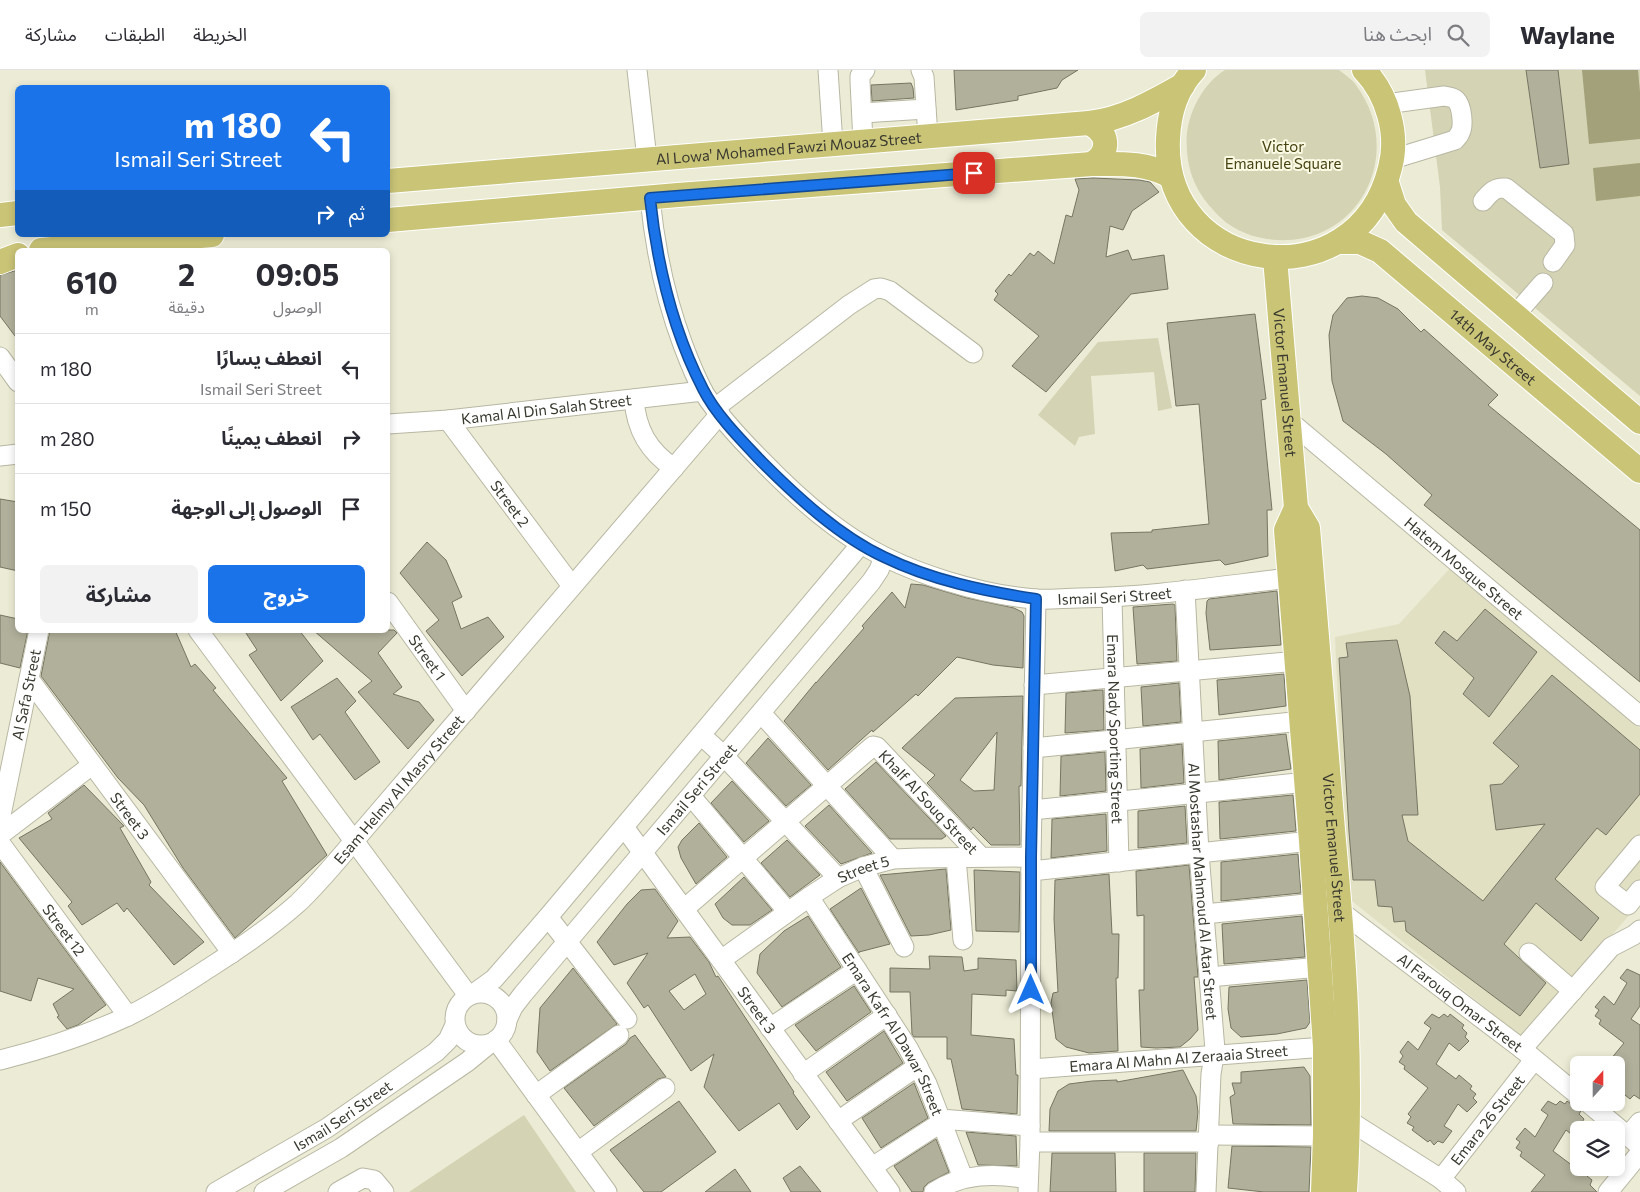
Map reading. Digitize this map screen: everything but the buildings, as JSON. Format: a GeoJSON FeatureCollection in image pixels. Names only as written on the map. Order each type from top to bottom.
{"type":"FeatureCollection","features":[{"type":"Feature","properties":{"kind":"main road"},"geometry":{"type":"LineString","coordinates":[[1189,78],[1174,103],[1168,121],[1167,157],[1170,176],[1179,198],[1188,211],[1210,234],[1225,244],[1258,256],[1275,258],[1297,257],[1339,242],[1357,229],[1372,211],[1387,183],[1393,159],[1393,134],[1386,104],[1371,77],[1364,70]]}},
{"type":"Feature","properties":{"kind":"main road","name":"Al Lowa' Mohamed Fawzi Mouaz Street"},"geometry":{"type":"LineString","coordinates":[[390,181],[1089,123],[1123,116],[1189,78]]}},
{"type":"Feature","properties":{"kind":"main road"},"geometry":{"type":"LineString","coordinates":[[1089,123],[1097,127],[1103,134],[1105,142],[1104,152],[1092,164]]}},
{"type":"Feature","properties":{"kind":"main road"},"geometry":{"type":"LineString","coordinates":[[390,220],[1092,164],[1144,165],[1153,167],[1170,176]]}},
{"type":"Feature","properties":{"kind":"main road"},"geometry":{"type":"LineString","coordinates":[[1387,183],[1394,205],[1406,222],[1640,422]]}},
{"type":"Feature","properties":{"kind":"main road"},"geometry":{"type":"LineString","coordinates":[[0,215],[15,213]]}},
{"type":"Feature","properties":{"kind":"main road"},"geometry":{"type":"LineString","coordinates":[[40,245],[178,237]]}},
{"type":"Feature","properties":{"kind":"main road","name":"14th May Street"},"geometry":{"type":"LineString","coordinates":[[1339,242],[1360,242],[1380,251],[1640,470]]}},
{"type":"Feature","properties":{"kind":"main road"},"geometry":{"type":"LineString","coordinates":[[0,262],[15,256]]}},
{"type":"Feature","properties":{"kind":"main road","name":"Victor Emanuel Street"},"geometry":{"type":"LineString","coordinates":[[1275,258],[1296,508],[1308,528],[1340,911],[1346,997],[1348,1120],[1345,1192]]}},
{"type":"Feature","properties":{"kind":"main road","name":"Victor Emanuel Street"},"geometry":{"type":"LineString","coordinates":[[1296,508],[1286,530],[1316,904],[1325,1047],[1323,1192]]}},
{"type":"Feature","properties":{"kind":"street"},"geometry":{"type":"LineString","coordinates":[[637,70],[647,159]]}},
{"type":"Feature","properties":{"kind":"street"},"geometry":{"type":"LineString","coordinates":[[828,70],[833,144]]}},
{"type":"Feature","properties":{"kind":"street"},"geometry":{"type":"LineString","coordinates":[[863,142],[860,76],[865,70]]}},
{"type":"Feature","properties":{"kind":"street"},"geometry":{"type":"LineString","coordinates":[[921,70],[924,77],[928,137]]}},
{"type":"Feature","properties":{"kind":"street"},"geometry":{"type":"LineString","coordinates":[[1386,104],[1444,96],[1457,100],[1460,106],[1462,128],[1460,135],[1455,140],[1393,159]]}},
{"type":"Feature","properties":{"kind":"street"},"geometry":{"type":"LineString","coordinates":[[862,113],[926,109]]}},
{"type":"Feature","properties":{"kind":"street"},"geometry":{"type":"LineString","coordinates":[[1483,201],[1492,190],[1506,188],[1564,234],[1565,245],[1553,262]]}},
{"type":"Feature","properties":{"kind":"street","name":"Ismail Seri Street"},"geometry":{"type":"LineString","coordinates":[[650,198],[654,239],[664,287],[673,319],[688,358],[704,391],[717,411],[747,446],[782,482],[820,515],[861,544],[884,557],[926,574],[999,594],[1036,599],[1112,598],[1290,578]]}},
{"type":"Feature","properties":{"kind":"street"},"geometry":{"type":"LineString","coordinates":[[1515,316],[1543,282]]}},
{"type":"Feature","properties":{"kind":"street","name":"Esam Helmy Al Masry Street"},"geometry":{"type":"LineString","coordinates":[[0,1060],[40,1050],[83,1036],[128,1016],[232,954],[266,930],[298,902],[354,841],[674,468],[717,411],[849,305],[874,289],[881,288],[890,291],[973,353]]}},
{"type":"Feature","properties":{"kind":"street"},"geometry":{"type":"LineString","coordinates":[[0,358],[15,378]]}},
{"type":"Feature","properties":{"kind":"street","name":"Kamal Al Din Salah Street"},"geometry":{"type":"LineString","coordinates":[[390,424],[448,420],[704,391]]}},
{"type":"Feature","properties":{"kind":"street"},"geometry":{"type":"LineString","coordinates":[[634,399],[638,426],[644,439],[662,460],[674,468]]}},
{"type":"Feature","properties":{"kind":"street","name":"Street 2"},"geometry":{"type":"LineString","coordinates":[[448,420],[572,586]]}},
{"type":"Feature","properties":{"kind":"street","name":"Hatem Mosque Street"},"geometry":{"type":"LineString","coordinates":[[1288,420],[1640,716]]}},
{"type":"Feature","properties":{"kind":"street"},"geometry":{"type":"LineString","coordinates":[[0,456],[15,454]]}},
{"type":"Feature","properties":{"kind":"street","name":"Ismail Seri Street"},"geometry":{"type":"LineString","coordinates":[[472,994],[494,979],[548,917],[861,544]]}},
{"type":"Feature","properties":{"kind":"street","name":"Ismail Seri Street"},"geometry":{"type":"LineString","coordinates":[[507,1020],[518,1001],[875,576],[884,557]]}},
{"type":"Feature","properties":{"kind":"street","name":"Al Mostashar Mahmoud Al Atar Street"},"geometry":{"type":"LineString","coordinates":[[1186,590],[1199,853],[1215,1056],[1211,1074],[1206,1192]]}},
{"type":"Feature","properties":{"kind":"street","name":"Emara Nady Sporting Street"},"geometry":{"type":"LineString","coordinates":[[1112,598],[1119,862]]}},
{"type":"Feature","properties":{"kind":"street"},"geometry":{"type":"LineString","coordinates":[[934,1192],[942,1186],[963,1178],[984,1174],[1005,1174],[1028,1186],[1036,599]]}},
{"type":"Feature","properties":{"kind":"street","name":"Street 1"},"geometry":{"type":"LineString","coordinates":[[390,605],[466,711]]}},
{"type":"Feature","properties":{"kind":"street","name":"Al Safa Street"},"geometry":{"type":"LineString","coordinates":[[0,820],[38,633]]}},
{"type":"Feature","properties":{"kind":"street"},"geometry":{"type":"LineString","coordinates":[[200,633],[354,841],[472,994]]}},
{"type":"Feature","properties":{"kind":"street"},"geometry":{"type":"LineString","coordinates":[[778,643],[802,664]]}},
{"type":"Feature","properties":{"kind":"street"},"geometry":{"type":"LineString","coordinates":[[1034,685],[1297,661]]}},
{"type":"Feature","properties":{"kind":"street","name":"Street 3"},"geometry":{"type":"LineString","coordinates":[[29,680],[232,954]]}},
{"type":"Feature","properties":{"kind":"street"},"geometry":{"type":"LineString","coordinates":[[761,712],[893,860]]}},
{"type":"Feature","properties":{"kind":"street"},"geometry":{"type":"LineString","coordinates":[[1033,748],[1302,721]]}},
{"type":"Feature","properties":{"kind":"street"},"geometry":{"type":"LineString","coordinates":[[701,735],[724,756],[838,878]]}},
{"type":"Feature","properties":{"kind":"street","name":"Khalf Al Souq Street"},"geometry":{"type":"LineString","coordinates":[[826,785],[871,747],[875,746],[981,857]]}},
{"type":"Feature","properties":{"kind":"street"},"geometry":{"type":"LineString","coordinates":[[0,835],[92,765]]}},
{"type":"Feature","properties":{"kind":"street"},"geometry":{"type":"LineString","coordinates":[[1032,810],[1306,782]]}},
{"type":"Feature","properties":{"kind":"street"},"geometry":{"type":"LineString","coordinates":[[684,909],[826,785]]}},
{"type":"Feature","properties":{"kind":"street"},"geometry":{"type":"LineString","coordinates":[[691,796],[788,912]]}},
{"type":"Feature","properties":{"kind":"street","name":"Street 3"},"geometry":{"type":"LineString","coordinates":[[624,827],[890,1192]]}},
{"type":"Feature","properties":{"kind":"street","name":"Street 5"},"geometry":{"type":"LineString","coordinates":[[721,960],[809,896],[838,878],[863,867],[893,860],[981,857],[1031,864],[1119,862],[1311,841]]}},
{"type":"Feature","properties":{"kind":"street","name":"Street 12"},"geometry":{"type":"LineString","coordinates":[[0,842],[128,1016]]}},
{"type":"Feature","properties":{"kind":"street"},"geometry":{"type":"LineString","coordinates":[[1640,844],[1605,887],[1628,905],[1640,890]]}},
{"type":"Feature","properties":{"kind":"street"},"geometry":{"type":"LineString","coordinates":[[956,858],[963,940]]}},
{"type":"Feature","properties":{"kind":"street"},"geometry":{"type":"LineString","coordinates":[[863,867],[904,947]]}},
{"type":"Feature","properties":{"kind":"street","name":"Emara Kafr Al Dawar Street"},"geometry":{"type":"LineString","coordinates":[[809,896],[918,1066],[963,1178]]}},
{"type":"Feature","properties":{"kind":"street"},"geometry":{"type":"LineString","coordinates":[[1204,914],[1316,904]]}},
{"type":"Feature","properties":{"kind":"street","name":"Al Farouq Omar Street"},"geometry":{"type":"LineString","coordinates":[[1340,911],[1528,1054],[1570,1089]]}},
{"type":"Feature","properties":{"kind":"street"},"geometry":{"type":"LineString","coordinates":[[536,1095],[623,1027],[567,942],[548,917]]}},
{"type":"Feature","properties":{"kind":"street","name":"Emara 26 Street"},"geometry":{"type":"LineString","coordinates":[[1441,1179],[1573,991],[1611,947],[1638,935]]}},
{"type":"Feature","properties":{"kind":"street"},"geometry":{"type":"LineString","coordinates":[[1529,954],[1573,991]]}},
{"type":"Feature","properties":{"kind":"street"},"geometry":{"type":"LineString","coordinates":[[1209,977],[1320,966]]}},
{"type":"Feature","properties":{"kind":"street"},"geometry":{"type":"LineString","coordinates":[[770,1028],[857,970]]}},
{"type":"Feature","properties":{"kind":"street"},"geometry":{"type":"LineString","coordinates":[[472,994],[492,994],[498,999],[506,1012],[507,1020],[506,1028],[493,1042],[474,1044],[460,1036],[455,1025],[454,1014],[457,1006],[472,994]]}},
{"type":"Feature","properties":{"kind":"street"},"geometry":{"type":"LineString","coordinates":[[803,1074],[887,1015]]}},
{"type":"Feature","properties":{"kind":"street","name":"Ismail Seri Street"},"geometry":{"type":"LineString","coordinates":[[216,1192],[327,1128],[391,1084],[436,1052],[448,1040],[455,1025]]}},
{"type":"Feature","properties":{"kind":"street"},"geometry":{"type":"LineString","coordinates":[[493,1042],[536,1095],[607,1192]]}},
{"type":"Feature","properties":{"kind":"street","name":"Ismail Seri Street"},"geometry":{"type":"LineString","coordinates":[[264,1192],[340,1148],[407,1104],[493,1042]]}},
{"type":"Feature","properties":{"kind":"street","name":"Emara Al Mahn Al Zeraaia Street"},"geometry":{"type":"LineString","coordinates":[[1031,1069],[1325,1047]]}},
{"type":"Feature","properties":{"kind":"street"},"geometry":{"type":"LineString","coordinates":[[838,1121],[918,1066]]}},
{"type":"Feature","properties":{"kind":"street"},"geometry":{"type":"LineString","coordinates":[[391,1084],[407,1104]]}},
{"type":"Feature","properties":{"kind":"street"},"geometry":{"type":"LineString","coordinates":[[578,1152],[665,1088]]}},
{"type":"Feature","properties":{"kind":"street"},"geometry":{"type":"LineString","coordinates":[[1601,1111],[1636,1134]]}},
{"type":"Feature","properties":{"kind":"street"},"geometry":{"type":"LineString","coordinates":[[1348,1120],[1441,1179],[1456,1192]]}},
{"type":"Feature","properties":{"kind":"street"},"geometry":{"type":"LineString","coordinates":[[872,1167],[941,1121],[1030,1134],[1209,1138],[1325,1136]]}},
{"type":"Feature","properties":{"kind":"street"},"geometry":{"type":"LineString","coordinates":[[327,1128],[340,1148]]}},
{"type":"Feature","properties":{"kind":"street"},"geometry":{"type":"LineString","coordinates":[[1608,1192],[1640,1153]]}},
{"type":"Feature","properties":{"kind":"street"},"geometry":{"type":"LineString","coordinates":[[338,1192],[363,1178],[374,1180],[384,1192]]}},
{"type":"Feature","properties":{"kind":"street"},"geometry":{"type":"LineString","coordinates":[[1206,1192],[1211,1192]]}},
{"type":"Feature","properties":{"kind":"shaded area"},"geometry":{"type":"Polygon","coordinates":[[[1582,70],[1638,70],[1640,139],[1589,144],[1582,70]]]}},
{"type":"Feature","properties":{"kind":"shaded area"},"geometry":{"type":"Polygon","coordinates":[[[1640,163],[1640,196],[1596,201],[1593,168],[1640,163]]]}},
{"type":"Feature","properties":{"kind":"shaded area"},"geometry":{"type":"Polygon","coordinates":[[[1452,566],[1640,728],[1640,903],[1522,1037],[1347,897],[1335,637],[1399,624],[1452,566]]]}},
{"type":"Feature","properties":{"kind":"green space","name":"Victor Emanuele Square"},"geometry":{"type":"Polygon","coordinates":[[[1225,70],[1339,70],[1356,85],[1371,113],[1377,141],[1374,168],[1364,193],[1348,215],[1326,230],[1299,239],[1267,239],[1252,236],[1232,226],[1209,205],[1192,177],[1188,161],[1187,135],[1191,115],[1199,97],[1217,75],[1225,70]]]}},
{"type":"Feature","properties":{"kind":"green space"},"geometry":{"type":"Polygon","coordinates":[[[1425,70],[1640,70],[1640,396],[1442,230],[1440,187],[1425,70]]]}},
{"type":"Feature","properties":{"kind":"green space"},"geometry":{"type":"Polygon","coordinates":[[[1158,338],[1172,408],[1158,411],[1154,372],[1091,376],[1095,434],[1079,437],[1075,446],[1038,415],[1098,342],[1158,338]]]}},
{"type":"Feature","properties":{"kind":"green space"},"geometry":{"type":"Polygon","coordinates":[[[524,1115],[576,1192],[409,1192],[524,1115]]]}},
{"type":"Feature","properties":{"kind":"route"},"geometry":{"type":"LineString","coordinates":[[974,173],[650,198],[654,239],[662,280],[673,319],[688,358],[704,391],[715,408],[747,446],[782,482],[820,515],[861,544],[884,557],[926,574],[962,584],[999,594],[1036,599],[1031,857],[1031,990]]}}]}
